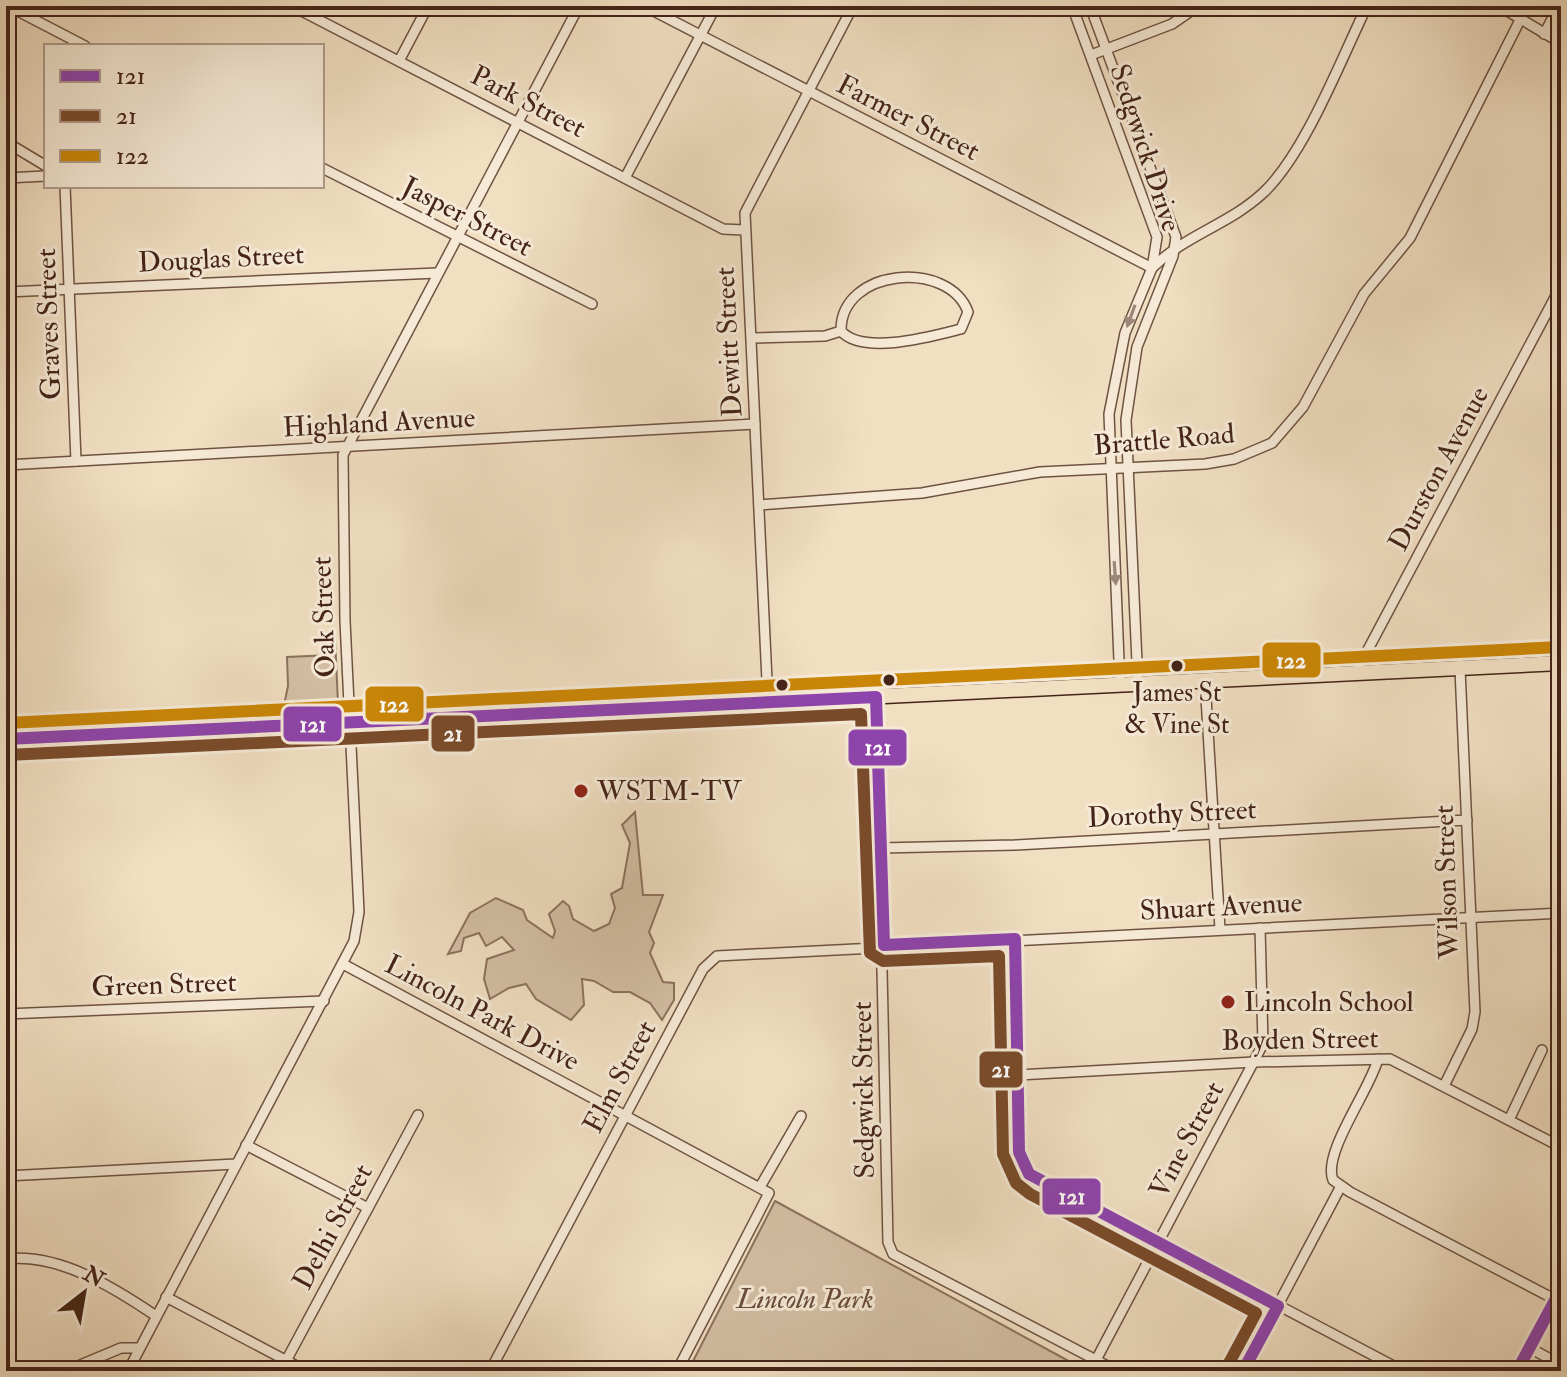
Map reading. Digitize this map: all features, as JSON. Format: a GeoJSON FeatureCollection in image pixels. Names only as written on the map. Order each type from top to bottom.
{"type":"FeatureCollection","features":[{"type":"Feature","properties":{"kind":"main road"},"geometry":{"type":"LineString","coordinates":[[6,739],[1561,663]]}},
{"type":"Feature","properties":{"kind":"street"},"geometry":{"type":"LineString","coordinates":[[8,6],[81,44]]}},
{"type":"Feature","properties":{"kind":"street","name":"Park Street"},"geometry":{"type":"LineString","coordinates":[[292,6],[723,229],[744,230]]}},
{"type":"Feature","properties":{"kind":"street"},"geometry":{"type":"LineString","coordinates":[[399,61],[428,6]]}},
{"type":"Feature","properties":{"kind":"street","name":"Oak Street"},"geometry":{"type":"LineString","coordinates":[[128,1371],[354,941],[359,912],[341,470],[346,447],[579,6]]}},
{"type":"Feature","properties":{"kind":"street","name":"Farmer Street"},"geometry":{"type":"LineString","coordinates":[[644,6],[1152,268]]}},
{"type":"Feature","properties":{"kind":"street"},"geometry":{"type":"LineString","coordinates":[[625,178],[716,6]]}},
{"type":"Feature","properties":{"kind":"street","name":"Dewitt Street"},"geometry":{"type":"LineString","coordinates":[[768,702],[745,213],[754,190],[853,6]]}},
{"type":"Feature","properties":{"kind":"street","name":"Sedgwick Drive"},"geometry":{"type":"LineString","coordinates":[[1072,6],[1157,237],[1152,268],[1133,309],[1115,370],[1109,414],[1120,685]]}},
{"type":"Feature","properties":{"kind":"street","name":"Sedgwick Drive"},"geometry":{"type":"LineString","coordinates":[[1090,6],[1172,224],[1176,245],[1132,371],[1126,420],[1138,684]]}},
{"type":"Feature","properties":{"kind":"street"},"geometry":{"type":"LineString","coordinates":[[1091,55],[1172,24],[1198,6]]}},
{"type":"Feature","properties":{"kind":"street"},"geometry":{"type":"LineString","coordinates":[[1152,268],[1176,245],[1246,208],[1279,175],[1300,142],[1367,6]]}},
{"type":"Feature","properties":{"kind":"street"},"geometry":{"type":"LineString","coordinates":[[1499,6],[1561,43]]}},
{"type":"Feature","properties":{"kind":"street"},"geometry":{"type":"LineString","coordinates":[[1544,34],[1559,6]]}},
{"type":"Feature","properties":{"kind":"street","name":"Brattle Road"},"geometry":{"type":"LineString","coordinates":[[759,505],[922,493],[1040,472],[1234,459],[1254,453],[1285,432],[1303,407],[1364,294],[1410,238],[1520,20]]}},
{"type":"Feature","properties":{"kind":"street"},"geometry":{"type":"LineString","coordinates":[[6,142],[44,165]]}},
{"type":"Feature","properties":{"kind":"street","name":"Jasper Street"},"geometry":{"type":"LineString","coordinates":[[324,169],[592,304]]}},
{"type":"Feature","properties":{"kind":"street"},"geometry":{"type":"LineString","coordinates":[[6,178],[44,176]]}},
{"type":"Feature","properties":{"kind":"street","name":"Graves Street"},"geometry":{"type":"LineString","coordinates":[[65,188],[76,461]]}},
{"type":"Feature","properties":{"kind":"street","name":"Douglas Street"},"geometry":{"type":"LineString","coordinates":[[6,292],[437,273]]}},
{"type":"Feature","properties":{"kind":"street"},"geometry":{"type":"LineString","coordinates":[[752,338],[825,336],[841,331],[858,340],[891,343],[920,340],[961,329],[968,312],[964,301],[946,285],[924,279],[876,281],[856,296],[845,312],[841,331]]}},
{"type":"Feature","properties":{"kind":"street","name":"Durston Avenue"},"geometry":{"type":"LineString","coordinates":[[1355,674],[1561,286]]}},
{"type":"Feature","properties":{"kind":"street"},"geometry":{"type":"LineString","coordinates":[[1115,370],[1132,371]]}},
{"type":"Feature","properties":{"kind":"street","name":"Highland Avenue"},"geometry":{"type":"LineString","coordinates":[[6,465],[755,424]]}},
{"type":"Feature","properties":{"kind":"street"},"geometry":{"type":"LineString","coordinates":[[1112,536],[1130,535]]}},
{"type":"Feature","properties":{"kind":"street"},"geometry":{"type":"LineString","coordinates":[[1117,605],[1134,603]]}},
{"type":"Feature","properties":{"kind":"street","name":"Wilson Street"},"geometry":{"type":"LineString","coordinates":[[1444,1086],[1472,1029],[1475,1012],[1460,669]]}},
{"type":"Feature","properties":{"kind":"street"},"geometry":{"type":"LineString","coordinates":[[1205,681],[1220,929]]}},
{"type":"Feature","properties":{"kind":"street","name":"Sedgwick Street"},"geometry":{"type":"LineString","coordinates":[[876,697],[884,945],[888,1242],[893,1254],[1096,1360]]}},
{"type":"Feature","properties":{"kind":"street","name":"Dorothy Street"},"geometry":{"type":"LineString","coordinates":[[880,848],[1467,820]]}},
{"type":"Feature","properties":{"kind":"street","name":"Shuart Avenue"},"geometry":{"type":"LineString","coordinates":[[884,945],[1561,913]]}},
{"type":"Feature","properties":{"kind":"street","name":"Vine Street"},"geometry":{"type":"LineString","coordinates":[[1096,1360],[1254,1062],[1264,1036],[1260,928]]}},
{"type":"Feature","properties":{"kind":"street"},"geometry":{"type":"LineString","coordinates":[[1015,939],[1019,1152],[1029,1174],[1403,1371]]}},
{"type":"Feature","properties":{"kind":"street","name":"Elm Street"},"geometry":{"type":"LineString","coordinates":[[490,1371],[703,969],[717,956],[884,945]]}},
{"type":"Feature","properties":{"kind":"street","name":"Lincoln Park Drive"},"geometry":{"type":"LineString","coordinates":[[343,964],[769,1193],[677,1371]]}},
{"type":"Feature","properties":{"kind":"street","name":"Green Street"},"geometry":{"type":"LineString","coordinates":[[6,1014],[324,1001]]}},
{"type":"Feature","properties":{"kind":"street"},"geometry":{"type":"LineString","coordinates":[[1509,1120],[1542,1050]]}},
{"type":"Feature","properties":{"kind":"street"},"geometry":{"type":"LineString","coordinates":[[1378,1059],[1372,1079],[1331,1160],[1330,1171],[1341,1186],[1558,1294],[1517,1371]]}},
{"type":"Feature","properties":{"kind":"street","name":"Boyden Street"},"geometry":{"type":"LineString","coordinates":[[1018,1075],[1254,1062],[1390,1059],[1561,1147]]}},
{"type":"Feature","properties":{"kind":"street","name":"Delhi Street"},"geometry":{"type":"LineString","coordinates":[[286,1361],[418,1115]]}},
{"type":"Feature","properties":{"kind":"street"},"geometry":{"type":"LineString","coordinates":[[760,1187],[801,1116]]}},
{"type":"Feature","properties":{"kind":"street"},"geometry":{"type":"LineString","coordinates":[[246,1145],[368,1208]]}},
{"type":"Feature","properties":{"kind":"street"},"geometry":{"type":"LineString","coordinates":[[6,1176],[236,1164]]}},
{"type":"Feature","properties":{"kind":"street"},"geometry":{"type":"LineString","coordinates":[[1243,1371],[1341,1186]]}},
{"type":"Feature","properties":{"kind":"street"},"geometry":{"type":"LineString","coordinates":[[6,1259],[29,1257],[55,1262],[156,1316]]}},
{"type":"Feature","properties":{"kind":"street"},"geometry":{"type":"LineString","coordinates":[[166,1297],[306,1371]]}},
{"type":"Feature","properties":{"kind":"street"},"geometry":{"type":"LineString","coordinates":[[66,1371],[121,1348],[139,1348]]}},
{"type":"Feature","properties":{"kind":"street"},"geometry":{"type":"LineString","coordinates":[[1530,1348],[1561,1365]]}},
{"type":"Feature","properties":{"kind":"street"},"geometry":{"type":"LineString","coordinates":[[1096,1360],[1117,1371]]}},
{"type":"Feature","properties":{"kind":"green space"},"geometry":{"type":"Polygon","coordinates":[[[335,639],[338,703],[284,705],[288,686],[287,657],[331,655],[331,640],[335,639]]]}},
{"type":"Feature","properties":{"kind":"green space"},"geometry":{"type":"Polygon","coordinates":[[[635,812],[643,895],[663,895],[649,932],[654,943],[650,953],[663,982],[674,983],[674,1000],[662,1020],[650,1003],[630,992],[613,992],[594,981],[582,979],[584,1005],[571,1020],[536,999],[526,984],[509,988],[490,999],[484,979],[487,959],[514,950],[502,937],[486,946],[479,933],[464,938],[461,951],[448,954],[470,913],[496,898],[523,910],[527,920],[553,938],[555,931],[549,914],[563,901],[569,906],[573,919],[594,931],[609,924],[615,908],[611,894],[622,888],[630,843],[622,825],[635,812]]]}},
{"type":"Feature","properties":{"kind":"green space","name":"Lincoln Park"},"geometry":{"type":"Polygon","coordinates":[[[775,1201],[1087,1371],[688,1371],[775,1201]]]}},
{"type":"Feature","properties":{"kind":"transit line","name":"122"},"geometry":{"type":"LineString","coordinates":[[6,723],[1560,647]]}},
{"type":"Feature","properties":{"kind":"transit line","name":"121"},"geometry":{"type":"LineString","coordinates":[[6,739],[876,697],[884,945],[1015,939],[1019,1152],[1029,1174],[1278,1306],[1243,1371]]}},
{"type":"Feature","properties":{"kind":"transit line","name":"21"},"geometry":{"type":"LineString","coordinates":[[7,755],[861,714],[870,953],[883,961],[999,956],[1003,1154],[1016,1183],[1030,1194],[1256,1313],[1229,1363]]}},
{"type":"Feature","properties":{"kind":"transit line","name":"121"},"geometry":{"type":"LineString","coordinates":[[1517,1371],[1561,1289]]}},
{"type":"Feature","properties":{"kind":"place","name":"James St & Vine St"},"geometry":{"type":"Point","coordinates":[1177,666]}},
{"type":"Feature","properties":{"kind":"place","name":"WSTM-TV"},"geometry":{"type":"Point","coordinates":[581,791]}},
{"type":"Feature","properties":{"kind":"place","name":"Lincoln School"},"geometry":{"type":"Point","coordinates":[1228,1002]}}]}
